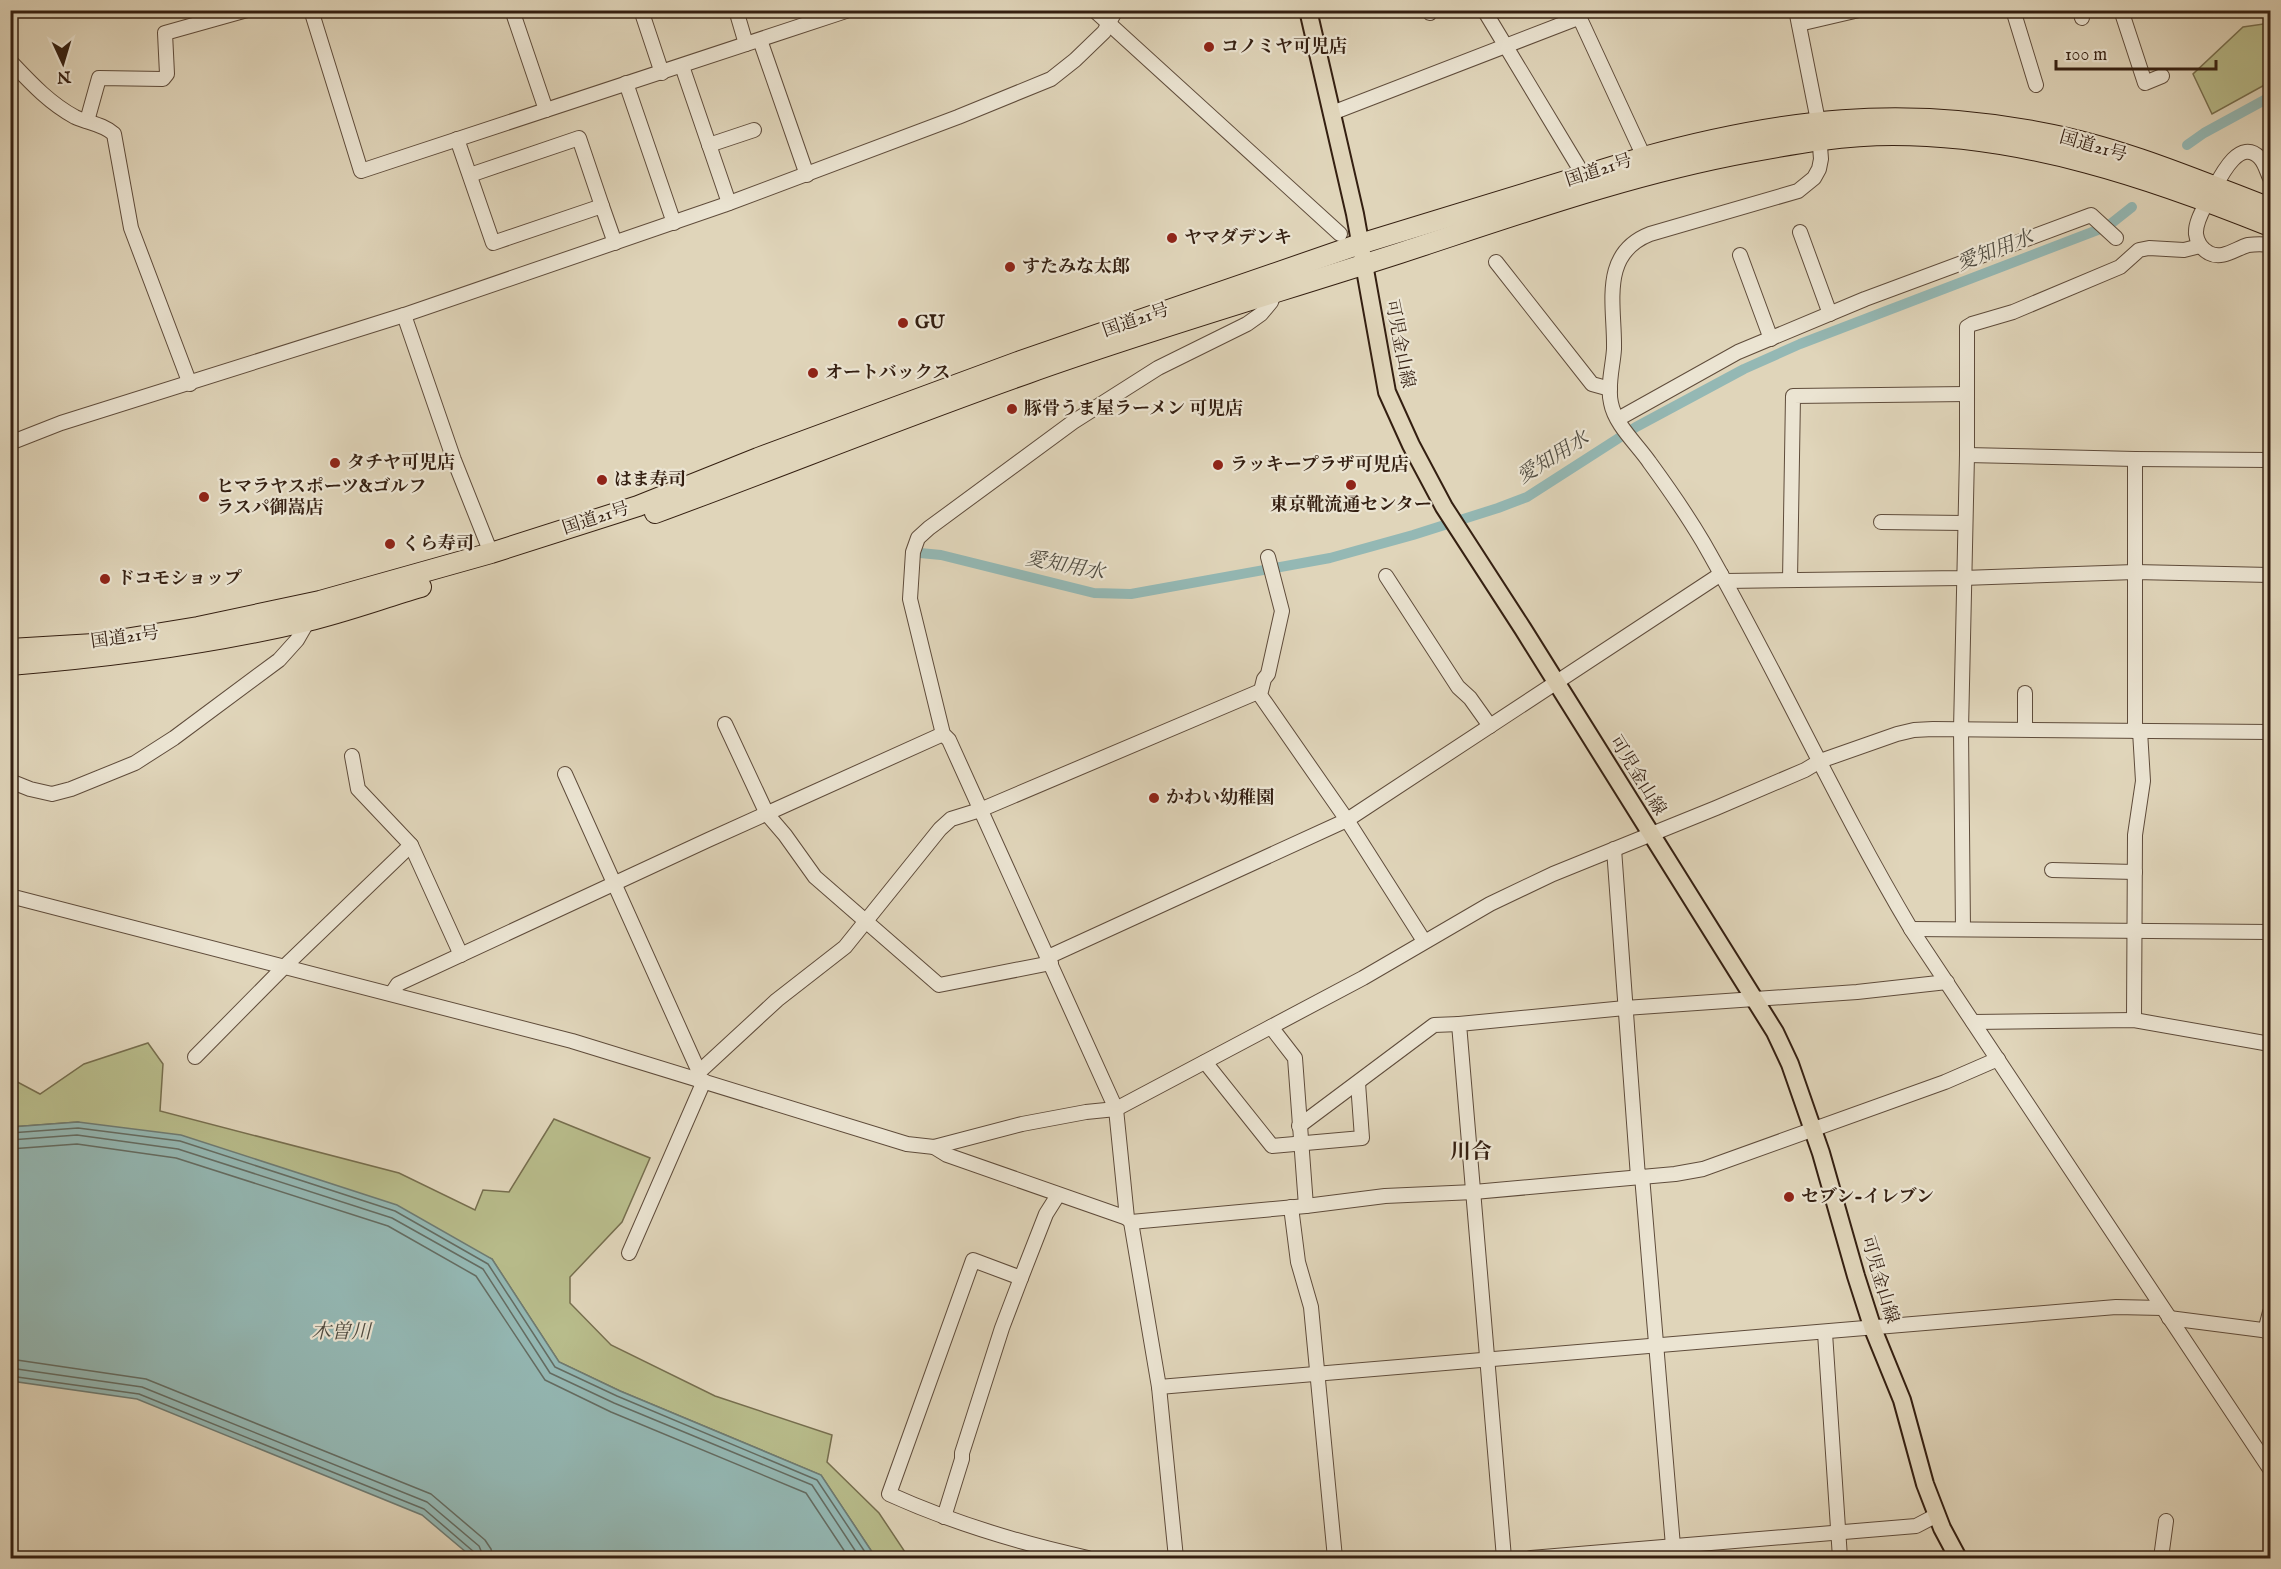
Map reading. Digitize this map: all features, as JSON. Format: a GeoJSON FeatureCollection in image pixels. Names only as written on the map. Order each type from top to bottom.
{"type":"FeatureCollection","features":[{"type":"Feature","properties":{"kind":"highway","name":"国道21号"},"geometry":{"type":"LineString","coordinates":[[10,665],[96,658],[201,642],[308,621],[642,518],[1024,374],[1274,292],[1364,265],[1563,199],[1689,163],[1819,130],[1849,118],[1928,118],[2044,133],[2124,155],[2211,194],[2271,226]]}},
{"type":"Feature","properties":{"kind":"highway","name":"国道21号"},"geometry":{"type":"LineString","coordinates":[[10,649],[94,644],[198,627],[320,601],[491,553],[638,506],[758,458],[1007,366],[1360,244],[1644,156],[1789,124],[1819,130]]}},
{"type":"Feature","properties":{"kind":"highway","name":"国道21号"},"geometry":{"type":"LineString","coordinates":[[2211,194],[2271,208]]}},
{"type":"Feature","properties":{"kind":"main road","name":"可児金山線"},"geometry":{"type":"LineString","coordinates":[[1308,10],[1360,244],[1387,392],[1411,445],[1444,507],[1775,1032],[1790,1064],[1821,1152],[1873,1329],[1902,1400],[1925,1484],[1958,1558]]}},
{"type":"Feature","properties":{"kind":"street"},"geometry":{"type":"LineString","coordinates":[[87,121],[99,78],[163,79],[167,74],[165,33],[247,10]]}},
{"type":"Feature","properties":{"kind":"street"},"geometry":{"type":"LineString","coordinates":[[311,10],[361,171],[849,10]]}},
{"type":"Feature","properties":{"kind":"street"},"geometry":{"type":"LineString","coordinates":[[512,10],[546,110]]}},
{"type":"Feature","properties":{"kind":"street"},"geometry":{"type":"LineString","coordinates":[[641,10],[662,73]]}},
{"type":"Feature","properties":{"kind":"street"},"geometry":{"type":"LineString","coordinates":[[736,10],[746,44]]}},
{"type":"Feature","properties":{"kind":"street"},"geometry":{"type":"LineString","coordinates":[[1094,10],[1340,234]]}},
{"type":"Feature","properties":{"kind":"street"},"geometry":{"type":"LineString","coordinates":[[10,442],[61,423],[404,315],[674,223],[969,113],[1051,79],[1104,32],[1116,10]]}},
{"type":"Feature","properties":{"kind":"street"},"geometry":{"type":"LineString","coordinates":[[1484,10],[1584,176]]}},
{"type":"Feature","properties":{"kind":"street"},"geometry":{"type":"LineString","coordinates":[[1859,10],[1798,17],[1819,130],[1819,169],[1814,178],[1798,191],[1638,239],[1619,262],[1612,284],[1614,334],[1611,402],[1619,421],[1669,489],[1723,578],[1881,879],[1911,929],[2271,1469]]}},
{"type":"Feature","properties":{"kind":"street"},"geometry":{"type":"LineString","coordinates":[[2013,10],[2036,85]]}},
{"type":"Feature","properties":{"kind":"street"},"geometry":{"type":"LineString","coordinates":[[2121,10],[2145,83],[2162,76]]}},
{"type":"Feature","properties":{"kind":"street"},"geometry":{"type":"LineString","coordinates":[[1332,113],[1577,14],[1644,156]]}},
{"type":"Feature","properties":{"kind":"street"},"geometry":{"type":"LineString","coordinates":[[760,40],[807,175]]}},
{"type":"Feature","properties":{"kind":"street"},"geometry":{"type":"LineString","coordinates":[[10,61],[51,101],[76,117],[109,129],[114,134],[131,228],[190,384]]}},
{"type":"Feature","properties":{"kind":"street"},"geometry":{"type":"LineString","coordinates":[[682,66],[729,203]]}},
{"type":"Feature","properties":{"kind":"street"},"geometry":{"type":"LineString","coordinates":[[626,83],[674,223]]}},
{"type":"Feature","properties":{"kind":"street"},"geometry":{"type":"LineString","coordinates":[[709,145],[754,130]]}},
{"type":"Feature","properties":{"kind":"street"},"geometry":{"type":"LineString","coordinates":[[470,175],[579,138],[615,243]]}},
{"type":"Feature","properties":{"kind":"street"},"geometry":{"type":"LineString","coordinates":[[457,139],[493,243],[602,206]]}},
{"type":"Feature","properties":{"kind":"street"},"geometry":{"type":"LineString","coordinates":[[2271,178],[2259,157],[2242,153],[2234,157],[2211,194],[2196,228],[2200,246],[2206,252],[2216,255],[2247,246],[2271,245]]}},
{"type":"Feature","properties":{"kind":"street"},"geometry":{"type":"LineString","coordinates":[[1619,421],[1738,352],[1830,314],[2091,215],[2114,236]]}},
{"type":"Feature","properties":{"kind":"street"},"geometry":{"type":"LineString","coordinates":[[1799,233],[1830,314]]}},
{"type":"Feature","properties":{"kind":"street"},"geometry":{"type":"LineString","coordinates":[[1963,929],[1961,730],[1968,327],[2013,312],[2120,267],[2139,250],[2149,248],[2184,250],[2200,246]]}},
{"type":"Feature","properties":{"kind":"street"},"geometry":{"type":"LineString","coordinates":[[1740,255],[1771,339]]}},
{"type":"Feature","properties":{"kind":"street"},"geometry":{"type":"LineString","coordinates":[[1496,262],[1592,384],[1610,389]]}},
{"type":"Feature","properties":{"kind":"street"},"geometry":{"type":"LineString","coordinates":[[1176,1558],[1159,1387],[1129,1220],[1116,1109],[949,740],[943,734],[910,599],[913,552],[918,538],[929,528],[1073,422],[1158,368],[1247,324],[1261,314],[1271,302],[1274,292]]}},
{"type":"Feature","properties":{"kind":"street"},"geometry":{"type":"LineString","coordinates":[[404,315],[454,460],[491,553]]}},
{"type":"Feature","properties":{"kind":"street"},"geometry":{"type":"LineString","coordinates":[[1790,580],[1793,396],[1967,394]]}},
{"type":"Feature","properties":{"kind":"street"},"geometry":{"type":"LineString","coordinates":[[1967,455],[2271,460]]}},
{"type":"Feature","properties":{"kind":"street"},"geometry":{"type":"LineString","coordinates":[[2134,1020],[2135,835],[2143,781],[2138,731],[2135,459]]}},
{"type":"Feature","properties":{"kind":"street"},"geometry":{"type":"LineString","coordinates":[[1881,522],[1964,523]]}},
{"type":"Feature","properties":{"kind":"street"},"geometry":{"type":"LineString","coordinates":[[1260,695],[1268,674],[1282,611],[1268,557]]}},
{"type":"Feature","properties":{"kind":"street"},"geometry":{"type":"LineString","coordinates":[[725,723],[767,814],[815,876],[939,985],[1050,960],[1347,820],[1723,578],[1790,580],[1963,578],[2135,572],[2271,575]]}},
{"type":"Feature","properties":{"kind":"street"},"geometry":{"type":"LineString","coordinates":[[1386,576],[1458,687],[1470,698],[1490,726]]}},
{"type":"Feature","properties":{"kind":"street"},"geometry":{"type":"LineString","coordinates":[[10,782],[52,794],[71,789],[135,763],[174,738],[279,660],[297,640],[308,621]]}},
{"type":"Feature","properties":{"kind":"street"},"geometry":{"type":"LineString","coordinates":[[629,1253],[700,1077],[777,1000],[845,947],[940,829],[951,819],[980,810],[1258,692],[1347,820],[1424,941]]}},
{"type":"Feature","properties":{"kind":"street"},"geometry":{"type":"LineString","coordinates":[[2025,693],[2025,729]]}},
{"type":"Feature","properties":{"kind":"street"},"geometry":{"type":"LineString","coordinates":[[10,896],[572,1041],[700,1077],[908,1144],[934,1147],[1022,1124],[1116,1109],[1363,978],[1490,904],[1553,874],[1805,770],[1820,761],[1914,730],[2271,732]]}},
{"type":"Feature","properties":{"kind":"street"},"geometry":{"type":"LineString","coordinates":[[392,993],[398,984],[943,734]]}},
{"type":"Feature","properties":{"kind":"street"},"geometry":{"type":"LineString","coordinates":[[352,756],[360,792],[411,845],[461,955]]}},
{"type":"Feature","properties":{"kind":"street"},"geometry":{"type":"LineString","coordinates":[[565,774],[700,1077]]}},
{"type":"Feature","properties":{"kind":"street"},"geometry":{"type":"LineString","coordinates":[[195,1057],[284,967],[411,845]]}},
{"type":"Feature","properties":{"kind":"street"},"geometry":{"type":"LineString","coordinates":[[1614,849],[1625,1008],[1673,1553]]}},
{"type":"Feature","properties":{"kind":"street"},"geometry":{"type":"LineString","coordinates":[[2052,870],[2135,872]]}},
{"type":"Feature","properties":{"kind":"street"},"geometry":{"type":"LineString","coordinates":[[1911,929],[2271,932]]}},
{"type":"Feature","properties":{"kind":"street"},"geometry":{"type":"LineString","coordinates":[[1299,1126],[1434,1025],[1947,982]]}},
{"type":"Feature","properties":{"kind":"street"},"geometry":{"type":"LineString","coordinates":[[1973,1022],[2134,1020],[2271,1044]]}},
{"type":"Feature","properties":{"kind":"street"},"geometry":{"type":"LineString","coordinates":[[1459,1024],[1504,1558]]}},
{"type":"Feature","properties":{"kind":"street"},"geometry":{"type":"LineString","coordinates":[[1271,1027],[1295,1058],[1306,1206]]}},
{"type":"Feature","properties":{"kind":"street"},"geometry":{"type":"LineString","coordinates":[[934,1147],[947,1155],[1129,1220],[1306,1206],[1385,1196],[1474,1192],[1675,1174],[1703,1169],[1945,1082],[1998,1059]]}},
{"type":"Feature","properties":{"kind":"street"},"geometry":{"type":"LineString","coordinates":[[1205,1062],[1272,1146],[1362,1138],[1358,1083]]}},
{"type":"Feature","properties":{"kind":"street"},"geometry":{"type":"LineString","coordinates":[[944,1517],[984,1385],[1021,1278],[1046,1214],[1058,1195]]}},
{"type":"Feature","properties":{"kind":"street"},"geometry":{"type":"LineString","coordinates":[[1291,1207],[1298,1262],[1311,1307],[1335,1558]]}},
{"type":"Feature","properties":{"kind":"street"},"geometry":{"type":"LineString","coordinates":[[1021,1278],[973,1260],[889,1494],[944,1517],[1051,1550],[1088,1558]]}},
{"type":"Feature","properties":{"kind":"street"},"geometry":{"type":"LineString","coordinates":[[1159,1387],[2116,1307],[2268,1331],[2271,1312]]}},
{"type":"Feature","properties":{"kind":"street"},"geometry":{"type":"LineString","coordinates":[[1825,1333],[1840,1558]]}},
{"type":"Feature","properties":{"kind":"street"},"geometry":{"type":"LineString","coordinates":[[1531,1558],[1673,1553],[1916,1526],[1937,1515]]}},
{"type":"Feature","properties":{"kind":"street"},"geometry":{"type":"LineString","coordinates":[[2161,1558],[2166,1521]]}},
{"type":"Feature","properties":{"kind":"green space"},"geometry":{"type":"Polygon","coordinates":[[[2270,23],[2270,82],[2212,114],[2193,74],[2243,27],[2270,23]]]}},
{"type":"Feature","properties":{"kind":"green space"},"geometry":{"type":"Polygon","coordinates":[[[148,1043],[163,1064],[160,1111],[399,1173],[475,1210],[483,1190],[509,1192],[554,1119],[650,1158],[622,1222],[570,1277],[570,1303],[611,1345],[715,1396],[832,1435],[827,1462],[879,1513],[909,1558],[876,1558],[821,1475],[620,1391],[559,1362],[492,1259],[78,1122],[11,1127],[10,1078],[40,1094],[84,1064],[148,1043]]]}},
{"type":"Feature","properties":{"kind":"water","name":"木曽川"},"geometry":{"type":"Polygon","coordinates":[[[78,1122],[181,1135],[397,1205],[492,1259],[559,1362],[620,1391],[821,1475],[876,1558],[473,1558],[422,1515],[137,1399],[11,1381],[11,1127],[78,1122]]]}},
{"type":"Feature","properties":{"kind":"waterway","name":"愛知用水"},"geometry":{"type":"LineString","coordinates":[[2187,145],[2204,133],[2270,97]]}},
{"type":"Feature","properties":{"kind":"waterway","name":"愛知用水"},"geometry":{"type":"LineString","coordinates":[[920,553],[941,555],[1094,593],[1131,594],[1330,558],[1413,535],[1527,497],[1636,427],[1744,369],[1800,344],[2108,226],[2132,207]]}},
{"type":"Feature","properties":{"kind":"place","name":"コノミヤ可児店"},"geometry":{"type":"Point","coordinates":[1209,47]}},
{"type":"Feature","properties":{"kind":"place","name":"ヤマダデンキ"},"geometry":{"type":"Point","coordinates":[1172,238]}},
{"type":"Feature","properties":{"kind":"place","name":"すたみな太郎"},"geometry":{"type":"Point","coordinates":[1010,267]}},
{"type":"Feature","properties":{"kind":"place","name":"GU"},"geometry":{"type":"Point","coordinates":[903,323]}},
{"type":"Feature","properties":{"kind":"place","name":"オートバックス"},"geometry":{"type":"Point","coordinates":[813,373]}},
{"type":"Feature","properties":{"kind":"place","name":"豚骨うま屋ラーメン 可児店"},"geometry":{"type":"Point","coordinates":[1012,409]}},
{"type":"Feature","properties":{"kind":"place","name":"タチヤ可児店"},"geometry":{"type":"Point","coordinates":[335,463]}},
{"type":"Feature","properties":{"kind":"place","name":"ラッキープラザ可児店"},"geometry":{"type":"Point","coordinates":[1218,465]}},
{"type":"Feature","properties":{"kind":"place","name":"はま寿司"},"geometry":{"type":"Point","coordinates":[602,480]}},
{"type":"Feature","properties":{"kind":"place","name":"東京靴流通センター"},"geometry":{"type":"Point","coordinates":[1351,485]}},
{"type":"Feature","properties":{"kind":"place","name":"ヒマラヤスポーツ&ゴルフ ラスパ御嵩店"},"geometry":{"type":"Point","coordinates":[204,497]}},
{"type":"Feature","properties":{"kind":"place","name":"くら寿司"},"geometry":{"type":"Point","coordinates":[390,544]}},
{"type":"Feature","properties":{"kind":"place","name":"ドコモショップ"},"geometry":{"type":"Point","coordinates":[105,579]}},
{"type":"Feature","properties":{"kind":"place","name":"かわい幼稚園"},"geometry":{"type":"Point","coordinates":[1154,798]}},
{"type":"Feature","properties":{"kind":"place","name":"セブン-イレブン"},"geometry":{"type":"Point","coordinates":[1789,1197]}},
{"type":"Feature","properties":{"kind":"district","name":"川合"},"geometry":{"type":"Point","coordinates":[1471,1152]}}]}
